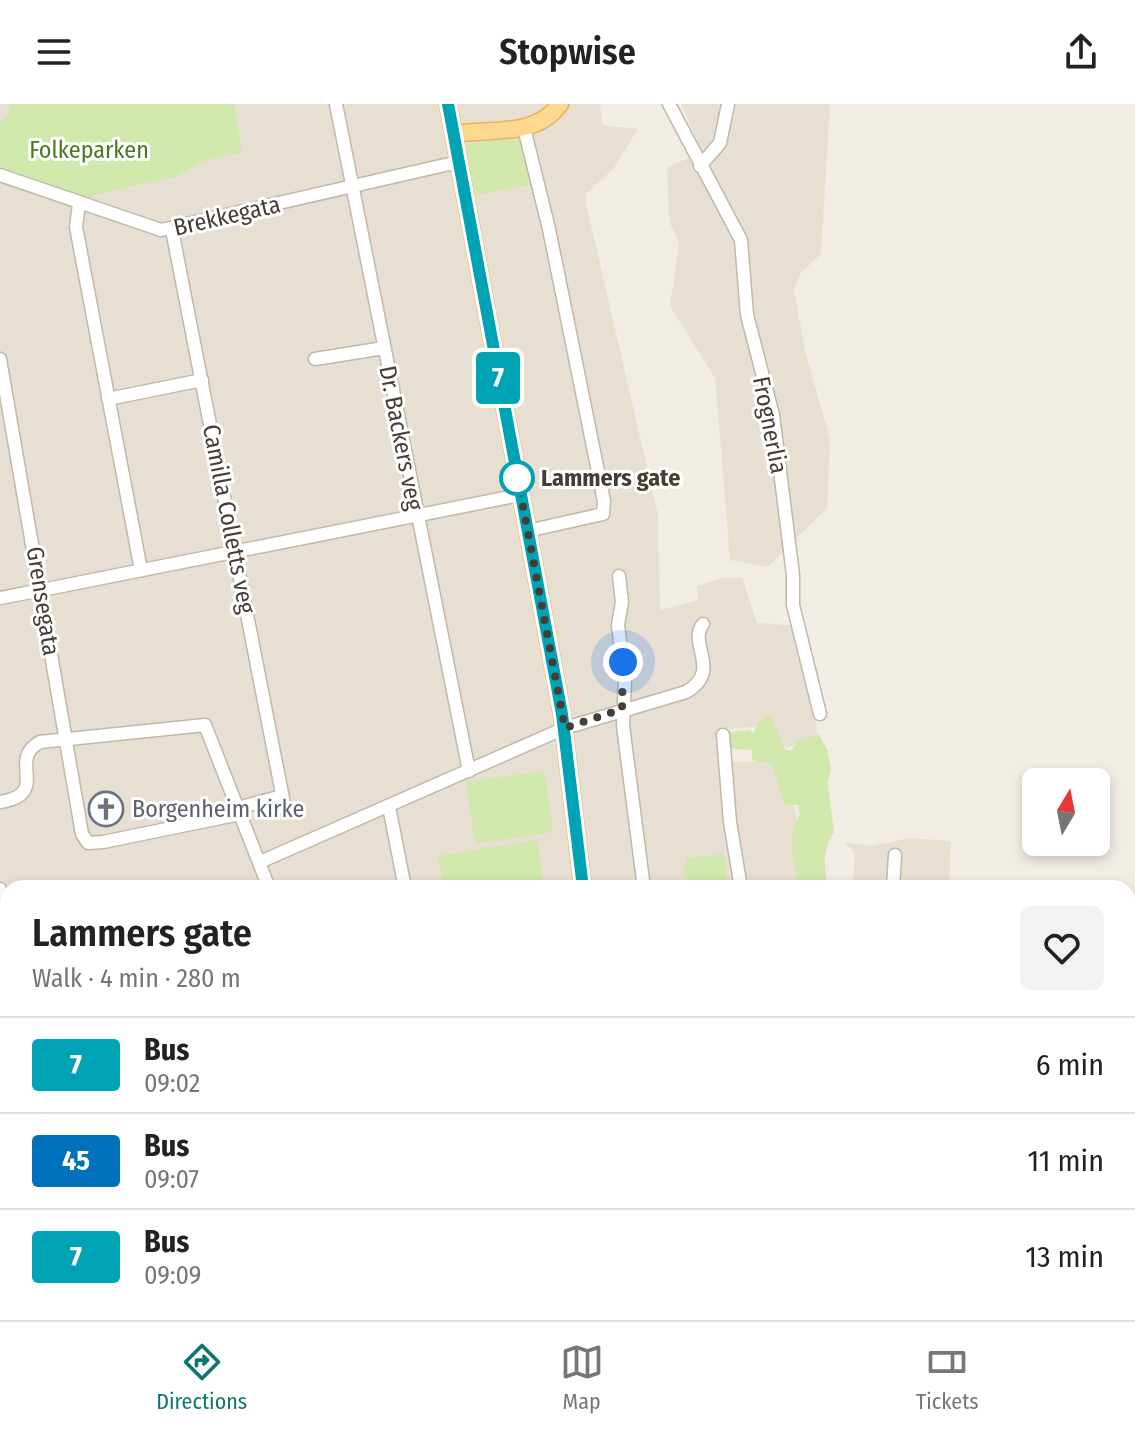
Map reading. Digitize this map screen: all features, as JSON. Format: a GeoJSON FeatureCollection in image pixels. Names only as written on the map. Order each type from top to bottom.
{"type":"FeatureCollection","features":[{"type":"Feature","properties":{"kind":"main road"},"geometry":{"type":"LineString","coordinates":[[448,104],[565,728],[582,880]]}},
{"type":"Feature","properties":{"kind":"main road"},"geometry":{"type":"LineString","coordinates":[[454,134],[524,128],[547,119],[560,104]]}},
{"type":"Feature","properties":{"kind":"street","name":"Dr. Backers veg"},"geometry":{"type":"LineString","coordinates":[[336,104],[469,771]]}},
{"type":"Feature","properties":{"kind":"street","name":"Frognerlia"},"geometry":{"type":"LineString","coordinates":[[669,104],[741,240],[747,315],[773,415],[793,575],[793,605],[820,714]]}},
{"type":"Feature","properties":{"kind":"street"},"geometry":{"type":"LineString","coordinates":[[700,166],[717,150],[728,104]]}},
{"type":"Feature","properties":{"kind":"street"},"geometry":{"type":"LineString","coordinates":[[524,128],[546,213],[604,501],[603,514],[527,531]]}},
{"type":"Feature","properties":{"kind":"street","name":"Brekkegata"},"geometry":{"type":"LineString","coordinates":[[0,175],[150,228],[172,230],[458,162]]}},
{"type":"Feature","properties":{"kind":"street"},"geometry":{"type":"LineString","coordinates":[[79,204],[76,227],[141,570]]}},
{"type":"Feature","properties":{"kind":"street","name":"Camilla Colletts veg"},"geometry":{"type":"LineString","coordinates":[[172,230],[284,802],[239,811]]}},
{"type":"Feature","properties":{"kind":"street"},"geometry":{"type":"LineString","coordinates":[[315,359],[384,348]]}},
{"type":"Feature","properties":{"kind":"street","name":"Grensegata"},"geometry":{"type":"LineString","coordinates":[[0,359],[6,422],[64,740],[80,822],[88,843],[239,811]]}},
{"type":"Feature","properties":{"kind":"street"},"geometry":{"type":"LineString","coordinates":[[108,399],[202,380]]}},
{"type":"Feature","properties":{"kind":"street"},"geometry":{"type":"LineString","coordinates":[[0,598],[520,495]]}},
{"type":"Feature","properties":{"kind":"street"},"geometry":{"type":"LineString","coordinates":[[619,576],[622,602],[618,625],[625,680],[622,709],[643,880]]}},
{"type":"Feature","properties":{"kind":"street"},"geometry":{"type":"LineString","coordinates":[[260,862],[565,728],[695,687],[704,666],[699,631],[703,624]]}},
{"type":"Feature","properties":{"kind":"street"},"geometry":{"type":"LineString","coordinates":[[0,802],[18,799],[27,788],[27,755],[31,746],[205,725],[266,880]]}},
{"type":"Feature","properties":{"kind":"street"},"geometry":{"type":"LineString","coordinates":[[723,735],[730,822],[740,880]]}},
{"type":"Feature","properties":{"kind":"street"},"geometry":{"type":"LineString","coordinates":[[389,807],[403,880]]}},
{"type":"Feature","properties":{"kind":"street"},"geometry":{"type":"LineString","coordinates":[[893,880],[895,855]]}},
{"type":"Feature","properties":{"kind":"shaded area"},"geometry":{"type":"Polygon","coordinates":[[[0,104],[600,104],[602,125],[638,129],[614,168],[586,194],[586,203],[658,515],[660,610],[698,600],[697,586],[723,578],[742,577],[757,623],[798,626],[818,736],[786,748],[773,725],[720,730],[724,762],[774,761],[796,812],[801,880],[0,880],[0,104]]]}},
{"type":"Feature","properties":{"kind":"shaded area"},"geometry":{"type":"Polygon","coordinates":[[[681,104],[830,104],[821,254],[800,274],[794,290],[806,355],[830,439],[827,508],[768,567],[730,560],[715,378],[670,306],[679,243],[669,221],[667,167],[691,157],[697,140],[681,104]]]}},
{"type":"Feature","properties":{"kind":"shaded area"},"geometry":{"type":"Polygon","coordinates":[[[910,838],[951,841],[949,880],[853,880],[855,853],[844,842],[871,846],[910,838]]]}},
{"type":"Feature","properties":{"kind":"green space","name":"Folkeparken"},"geometry":{"type":"Polygon","coordinates":[[[9,104],[234,104],[242,152],[203,161],[174,177],[93,195],[91,199],[0,167],[0,124],[9,113],[9,104]]]}},
{"type":"Feature","properties":{"kind":"green space"},"geometry":{"type":"Polygon","coordinates":[[[519,136],[530,184],[474,196],[463,145],[519,136]]]}},
{"type":"Feature","properties":{"kind":"green space"},"geometry":{"type":"Polygon","coordinates":[[[770,714],[785,749],[791,751],[798,741],[819,734],[828,752],[831,769],[828,783],[834,832],[825,858],[827,880],[797,880],[792,840],[800,815],[798,805],[784,804],[772,764],[752,760],[752,750],[727,748],[725,732],[751,730],[752,734],[760,721],[770,714]]]}},
{"type":"Feature","properties":{"kind":"green space"},"geometry":{"type":"Polygon","coordinates":[[[544,771],[553,832],[475,844],[466,782],[544,771]]]}},
{"type":"Feature","properties":{"kind":"green space"},"geometry":{"type":"Polygon","coordinates":[[[537,840],[543,880],[442,880],[438,856],[537,840]]]}},
{"type":"Feature","properties":{"kind":"green space"},"geometry":{"type":"Polygon","coordinates":[[[724,854],[727,880],[687,880],[683,871],[688,858],[724,854]]]}},
{"type":"Feature","properties":{"kind":"bus line","name":"7"},"geometry":{"type":"LineString","coordinates":[[448,104],[562,714],[582,880]]}},
{"type":"Feature","properties":{"kind":"place","name":"Lammers gate"},"geometry":{"type":"Point","coordinates":[517,478]}},
{"type":"Feature","properties":{"kind":"place","name":"Borgenheim kirke"},"geometry":{"type":"Point","coordinates":[106,809]}},
{"type":"Feature","properties":{"kind":"route"},"geometry":{"type":"LineString","coordinates":[[517,478],[515,464],[565,728],[622,709],[625,692],[623,662]]}}]}
